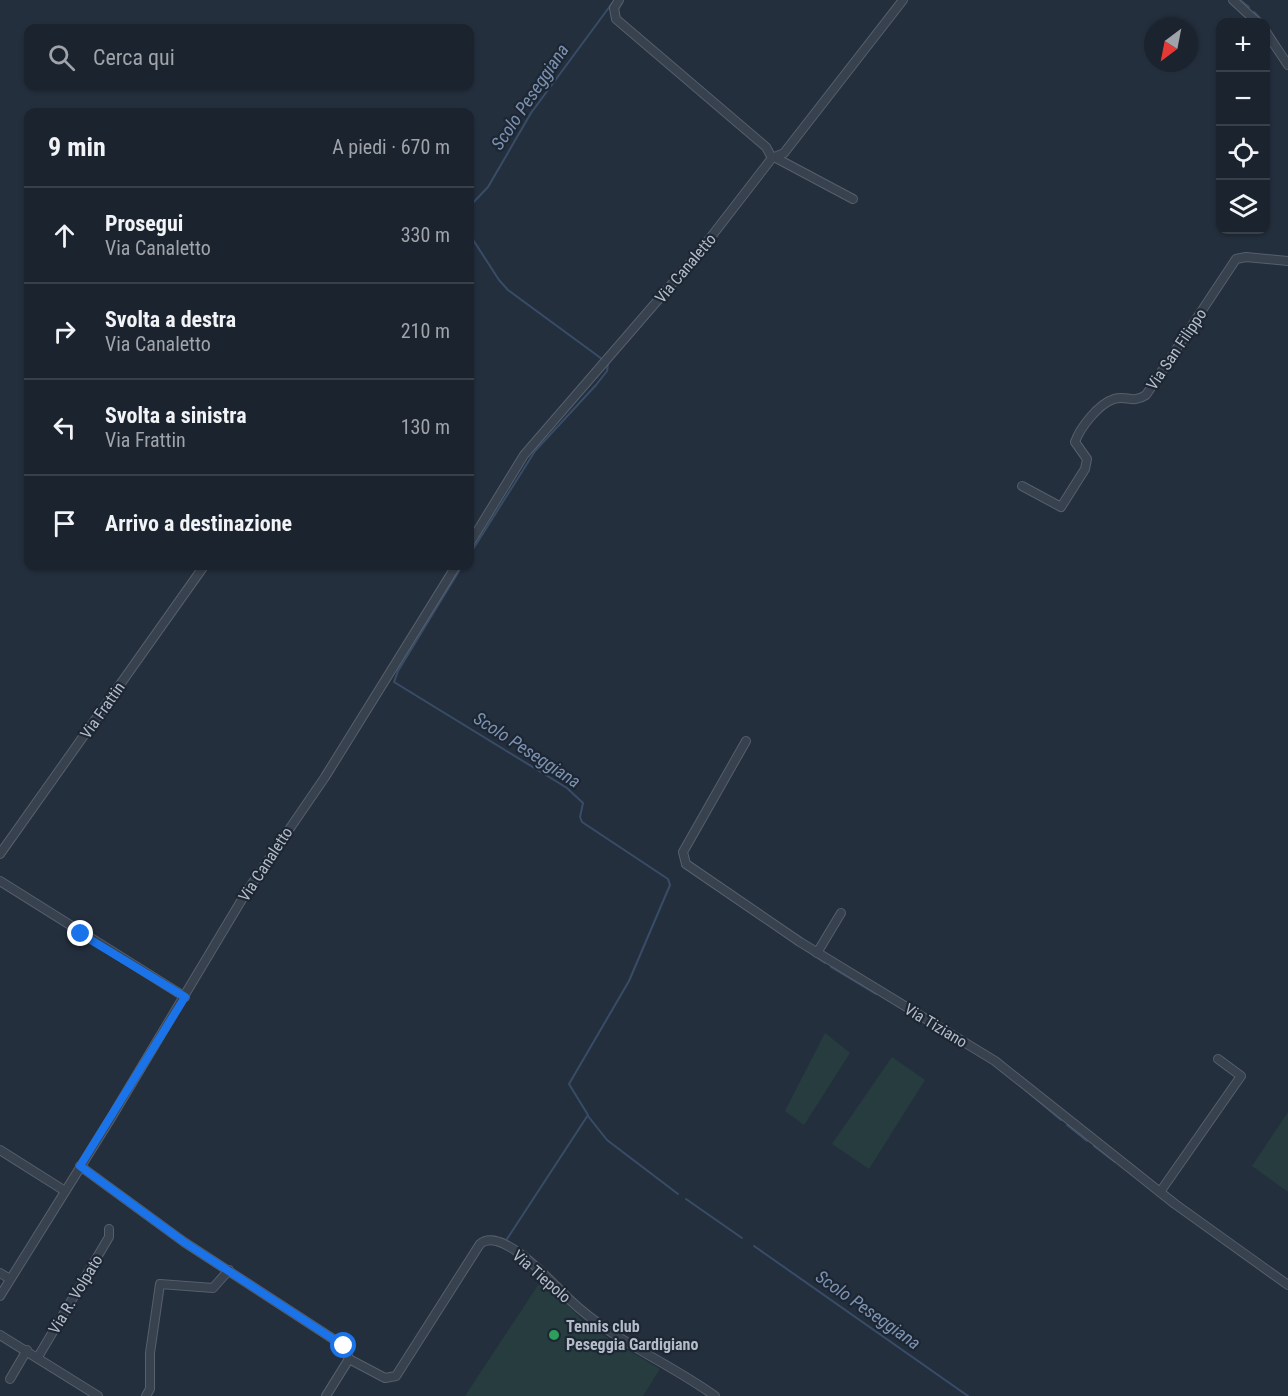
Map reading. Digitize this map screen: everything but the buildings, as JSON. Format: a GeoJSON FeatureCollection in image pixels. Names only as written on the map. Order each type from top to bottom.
{"type":"FeatureCollection","features":[{"type":"Feature","properties":{"kind":"street"},"geometry":{"type":"LineString","coordinates":[[617,0],[613,14],[616,19],[766,147],[774,158],[853,199]]}},
{"type":"Feature","properties":{"kind":"street","name":"Via Canaletto"},"geometry":{"type":"LineString","coordinates":[[474,536],[524,455],[697,255],[774,158],[784,153],[903,0]]}},
{"type":"Feature","properties":{"kind":"street"},"geometry":{"type":"LineString","coordinates":[[1233,0],[1253,18]]}},
{"type":"Feature","properties":{"kind":"street"},"geometry":{"type":"LineString","coordinates":[[1270,39],[1288,65]]}},
{"type":"Feature","properties":{"kind":"street","name":"Via San Filippo"},"geometry":{"type":"LineString","coordinates":[[1022,486],[1061,507],[1085,469],[1087,459],[1075,442],[1078,432],[1103,406],[1115,399],[1137,401],[1146,395],[1236,259],[1246,257],[1288,261]]}},
{"type":"Feature","properties":{"kind":"street","name":"Via Frattin"},"geometry":{"type":"LineString","coordinates":[[0,855],[201,570]]}},
{"type":"Feature","properties":{"kind":"street","name":"Via Canaletto"},"geometry":{"type":"LineString","coordinates":[[0,1296],[185,997],[247,891],[325,777],[454,570]]}},
{"type":"Feature","properties":{"kind":"street","name":"Via Tiziano"},"geometry":{"type":"LineString","coordinates":[[746,741],[683,852],[686,864],[817,953],[995,1061],[1160,1192],[1288,1285]]}},
{"type":"Feature","properties":{"kind":"street"},"geometry":{"type":"LineString","coordinates":[[0,881],[185,997]]}},
{"type":"Feature","properties":{"kind":"street"},"geometry":{"type":"LineString","coordinates":[[817,953],[842,913]]}},
{"type":"Feature","properties":{"kind":"street"},"geometry":{"type":"LineString","coordinates":[[1160,1192],[1241,1076],[1218,1059]]}},
{"type":"Feature","properties":{"kind":"street"},"geometry":{"type":"LineString","coordinates":[[0,1150],[65,1191]]}},
{"type":"Feature","properties":{"kind":"street"},"geometry":{"type":"LineString","coordinates":[[80,1166],[229,1270],[344,1346],[349,1359],[326,1396]]}},
{"type":"Feature","properties":{"kind":"street","name":"Via R. Volpato"},"geometry":{"type":"LineString","coordinates":[[38,1358],[110,1237],[109,1229]]}},
{"type":"Feature","properties":{"kind":"street","name":"Via Tiepolo"},"geometry":{"type":"LineString","coordinates":[[349,1359],[385,1378],[396,1376],[480,1244],[494,1239],[517,1252],[597,1325],[715,1396]]}},
{"type":"Feature","properties":{"kind":"street"},"geometry":{"type":"LineString","coordinates":[[146,1396],[150,1389],[150,1353],[160,1284],[213,1288],[229,1270]]}},
{"type":"Feature","properties":{"kind":"street"},"geometry":{"type":"LineString","coordinates":[[0,1273],[10,1280]]}},
{"type":"Feature","properties":{"kind":"street"},"geometry":{"type":"LineString","coordinates":[[0,1335],[98,1396]]}},
{"type":"Feature","properties":{"kind":"street"},"geometry":{"type":"LineString","coordinates":[[10,1379],[27,1350]]}},
{"type":"Feature","properties":{"kind":"green space"},"geometry":{"type":"Polygon","coordinates":[[[825,1033],[850,1053],[804,1125],[785,1111],[825,1033]]]}},
{"type":"Feature","properties":{"kind":"green space"},"geometry":{"type":"Polygon","coordinates":[[[892,1057],[925,1080],[869,1169],[832,1144],[892,1057]]]}},
{"type":"Feature","properties":{"kind":"green space"},"geometry":{"type":"Polygon","coordinates":[[[1288,1112],[1288,1192],[1252,1166],[1288,1112]]]}},
{"type":"Feature","properties":{"kind":"green space","name":"Tennis club Peseggia Gardigiano"},"geometry":{"type":"Polygon","coordinates":[[[542,1279],[589,1327],[660,1369],[643,1396],[465,1396],[542,1279]]]}},
{"type":"Feature","properties":{"kind":"waterway"},"geometry":{"type":"LineString","coordinates":[[1240,0],[1249,7]]}},
{"type":"Feature","properties":{"kind":"waterway","name":"Scolo Peseggiana"},"geometry":{"type":"LineString","coordinates":[[474,202],[488,187],[531,113],[613,2]]}},
{"type":"Feature","properties":{"kind":"waterway"},"geometry":{"type":"LineString","coordinates":[[1254,12],[1260,18]]}},
{"type":"Feature","properties":{"kind":"waterway"},"geometry":{"type":"LineString","coordinates":[[1270,30],[1276,40]]}},
{"type":"Feature","properties":{"kind":"waterway","name":"Scolo Peseggiana"},"geometry":{"type":"LineString","coordinates":[[474,241],[508,290],[602,359]]}},
{"type":"Feature","properties":{"kind":"waterway","name":"Scolo Peseggiana"},"geometry":{"type":"LineString","coordinates":[[474,548],[535,451],[596,385],[607,371],[608,364]]}},
{"type":"Feature","properties":{"kind":"waterway","name":"Scolo Peseggiana"},"geometry":{"type":"LineString","coordinates":[[460,570],[398,671],[394,682],[567,788],[583,803],[580,817],[582,822],[668,879],[670,885],[629,981],[569,1084],[588,1115],[507,1239]]}},
{"type":"Feature","properties":{"kind":"waterway"},"geometry":{"type":"LineString","coordinates":[[682,866],[728,897]]}},
{"type":"Feature","properties":{"kind":"waterway"},"geometry":{"type":"LineString","coordinates":[[804,949],[825,963]]}},
{"type":"Feature","properties":{"kind":"waterway"},"geometry":{"type":"LineString","coordinates":[[831,967],[876,994]]}},
{"type":"Feature","properties":{"kind":"waterway"},"geometry":{"type":"LineString","coordinates":[[908,1013],[928,1025]]}},
{"type":"Feature","properties":{"kind":"waterway"},"geometry":{"type":"LineString","coordinates":[[1017,1083],[1061,1120]]}},
{"type":"Feature","properties":{"kind":"waterway","name":"Scolo Peseggiana"},"geometry":{"type":"LineString","coordinates":[[588,1116],[607,1140],[678,1194]]}},
{"type":"Feature","properties":{"kind":"waterway"},"geometry":{"type":"LineString","coordinates":[[1067,1125],[1087,1141]]}},
{"type":"Feature","properties":{"kind":"waterway"},"geometry":{"type":"LineString","coordinates":[[1094,1146],[1115,1162]]}},
{"type":"Feature","properties":{"kind":"waterway","name":"Scolo Peseggiana"},"geometry":{"type":"LineString","coordinates":[[686,1199],[742,1238]]}},
{"type":"Feature","properties":{"kind":"waterway","name":"Scolo Peseggiana"},"geometry":{"type":"LineString","coordinates":[[754,1246],[968,1396]]}},
{"type":"Feature","properties":{"kind":"place","name":"Tennis club Peseggia Gardigiano"},"geometry":{"type":"Point","coordinates":[554,1335]}},
{"type":"Feature","properties":{"kind":"route"},"geometry":{"type":"LineString","coordinates":[[81,934],[185,997],[80,1166],[184,1242],[344,1346]]}}]}
